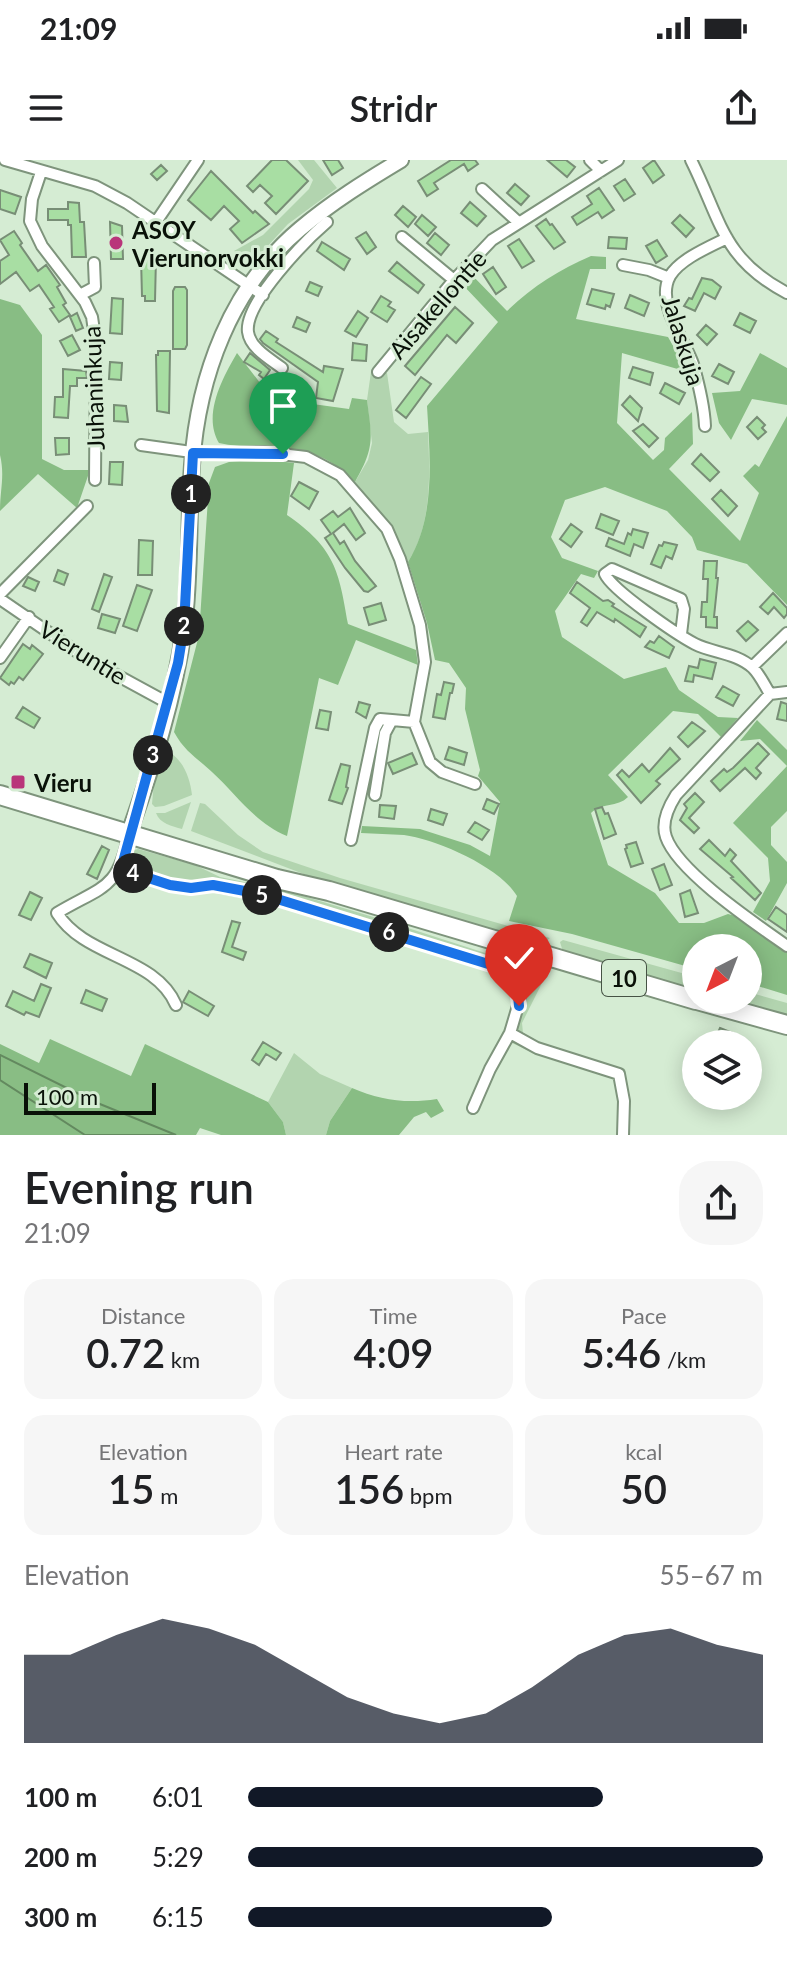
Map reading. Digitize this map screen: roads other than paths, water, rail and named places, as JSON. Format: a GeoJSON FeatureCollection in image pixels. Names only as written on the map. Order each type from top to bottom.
{"type":"FeatureCollection","features":[{"type":"Feature","properties":{"kind":"highway","name":"10"},"geometry":{"type":"LineString","coordinates":[[0,787],[277,879],[329,891],[682,996]]}},
{"type":"Feature","properties":{"kind":"highway","name":"10"},"geometry":{"type":"LineString","coordinates":[[0,795],[131,829]]}},
{"type":"Feature","properties":{"kind":"highway","name":"10"},"geometry":{"type":"LineString","coordinates":[[747,1014],[787,1025]]}},
{"type":"Feature","properties":{"kind":"street"},"geometry":{"type":"LineString","coordinates":[[5,160],[95,186],[127,203],[263,295]]}},
{"type":"Feature","properties":{"kind":"street"},"geometry":{"type":"LineString","coordinates":[[156,222],[198,160]]}},
{"type":"Feature","properties":{"kind":"street"},"geometry":{"type":"LineString","coordinates":[[176,1005],[155,977],[77,936],[57,913],[97,891],[121,869],[168,703],[184,626],[193,453],[199,407],[209,370],[234,309],[273,255],[298,231],[330,205],[401,160]]}},
{"type":"Feature","properties":{"kind":"street"},"geometry":{"type":"LineString","coordinates":[[590,160],[601,171]]}},
{"type":"Feature","properties":{"kind":"street","name":"Aisakellontie"},"geometry":{"type":"LineString","coordinates":[[378,372],[454,280],[492,240],[618,160]]}},
{"type":"Feature","properties":{"kind":"street"},"geometry":{"type":"LineString","coordinates":[[691,160],[727,238],[748,268],[787,293]]}},
{"type":"Feature","properties":{"kind":"street","name":"Juhaninkuja"},"geometry":{"type":"LineString","coordinates":[[41,172],[32,199],[30,221],[42,246],[80,295],[92,317],[96,344],[95,480]]}},
{"type":"Feature","properties":{"kind":"street"},"geometry":{"type":"LineString","coordinates":[[482,189],[518,222]]}},
{"type":"Feature","properties":{"kind":"street"},"geometry":{"type":"LineString","coordinates":[[282,368],[261,353],[248,333],[249,318],[283,266],[327,222]]}},
{"type":"Feature","properties":{"kind":"street"},"geometry":{"type":"LineString","coordinates":[[402,237],[454,280]]}},
{"type":"Feature","properties":{"kind":"street","name":"Jalaskuja"},"geometry":{"type":"LineString","coordinates":[[705,426],[704,407],[692,361],[667,302],[669,278],[686,261],[727,238]]}},
{"type":"Feature","properties":{"kind":"street"},"geometry":{"type":"LineString","coordinates":[[80,295],[95,287],[94,263]]}},
{"type":"Feature","properties":{"kind":"street"},"geometry":{"type":"LineString","coordinates":[[623,265],[669,278]]}},
{"type":"Feature","properties":{"kind":"street"},"geometry":{"type":"LineString","coordinates":[[141,445],[193,453],[264,452],[306,457],[340,475],[387,529],[400,559],[420,625],[425,662],[414,722],[430,762],[442,772],[475,784]]}},
{"type":"Feature","properties":{"kind":"street"},"geometry":{"type":"LineString","coordinates":[[0,596],[87,506]]}},
{"type":"Feature","properties":{"kind":"street"},"geometry":{"type":"LineString","coordinates":[[681,634],[684,609],[681,599],[612,569],[605,574],[609,582],[681,634],[696,644],[739,659],[752,667],[770,694]]}},
{"type":"Feature","properties":{"kind":"street","name":"Vieruntie"},"geometry":{"type":"LineString","coordinates":[[0,596],[89,660],[168,703]]}},
{"type":"Feature","properties":{"kind":"street"},"geometry":{"type":"LineString","coordinates":[[0,658],[29,617]]}},
{"type":"Feature","properties":{"kind":"street"},"geometry":{"type":"LineString","coordinates":[[752,667],[787,633]]}},
{"type":"Feature","properties":{"kind":"street"},"geometry":{"type":"LineString","coordinates":[[787,692],[770,694],[676,795],[668,810],[665,835],[703,883],[787,946]]}},
{"type":"Feature","properties":{"kind":"street"},"geometry":{"type":"LineString","coordinates":[[351,840],[375,728],[380,719],[414,722]]}},
{"type":"Feature","properties":{"kind":"street"},"geometry":{"type":"LineString","coordinates":[[375,795],[385,733],[392,720]]}},
{"type":"Feature","properties":{"kind":"street"},"geometry":{"type":"LineString","coordinates":[[121,869],[170,885],[191,888],[213,885],[261,894],[498,967],[517,986],[520,999],[510,1033],[473,1108]]}},
{"type":"Feature","properties":{"kind":"street"},"geometry":{"type":"LineString","coordinates":[[510,1033],[537,1048],[619,1074],[624,1101],[623,1135]]}},
{"type":"Feature","properties":{"kind":"place","name":"ASOY Vierunorvokki"},"geometry":{"type":"Point","coordinates":[116,243]}},
{"type":"Feature","properties":{"kind":"place","name":"Vieru"},"geometry":{"type":"Point","coordinates":[18,782]}}]}
